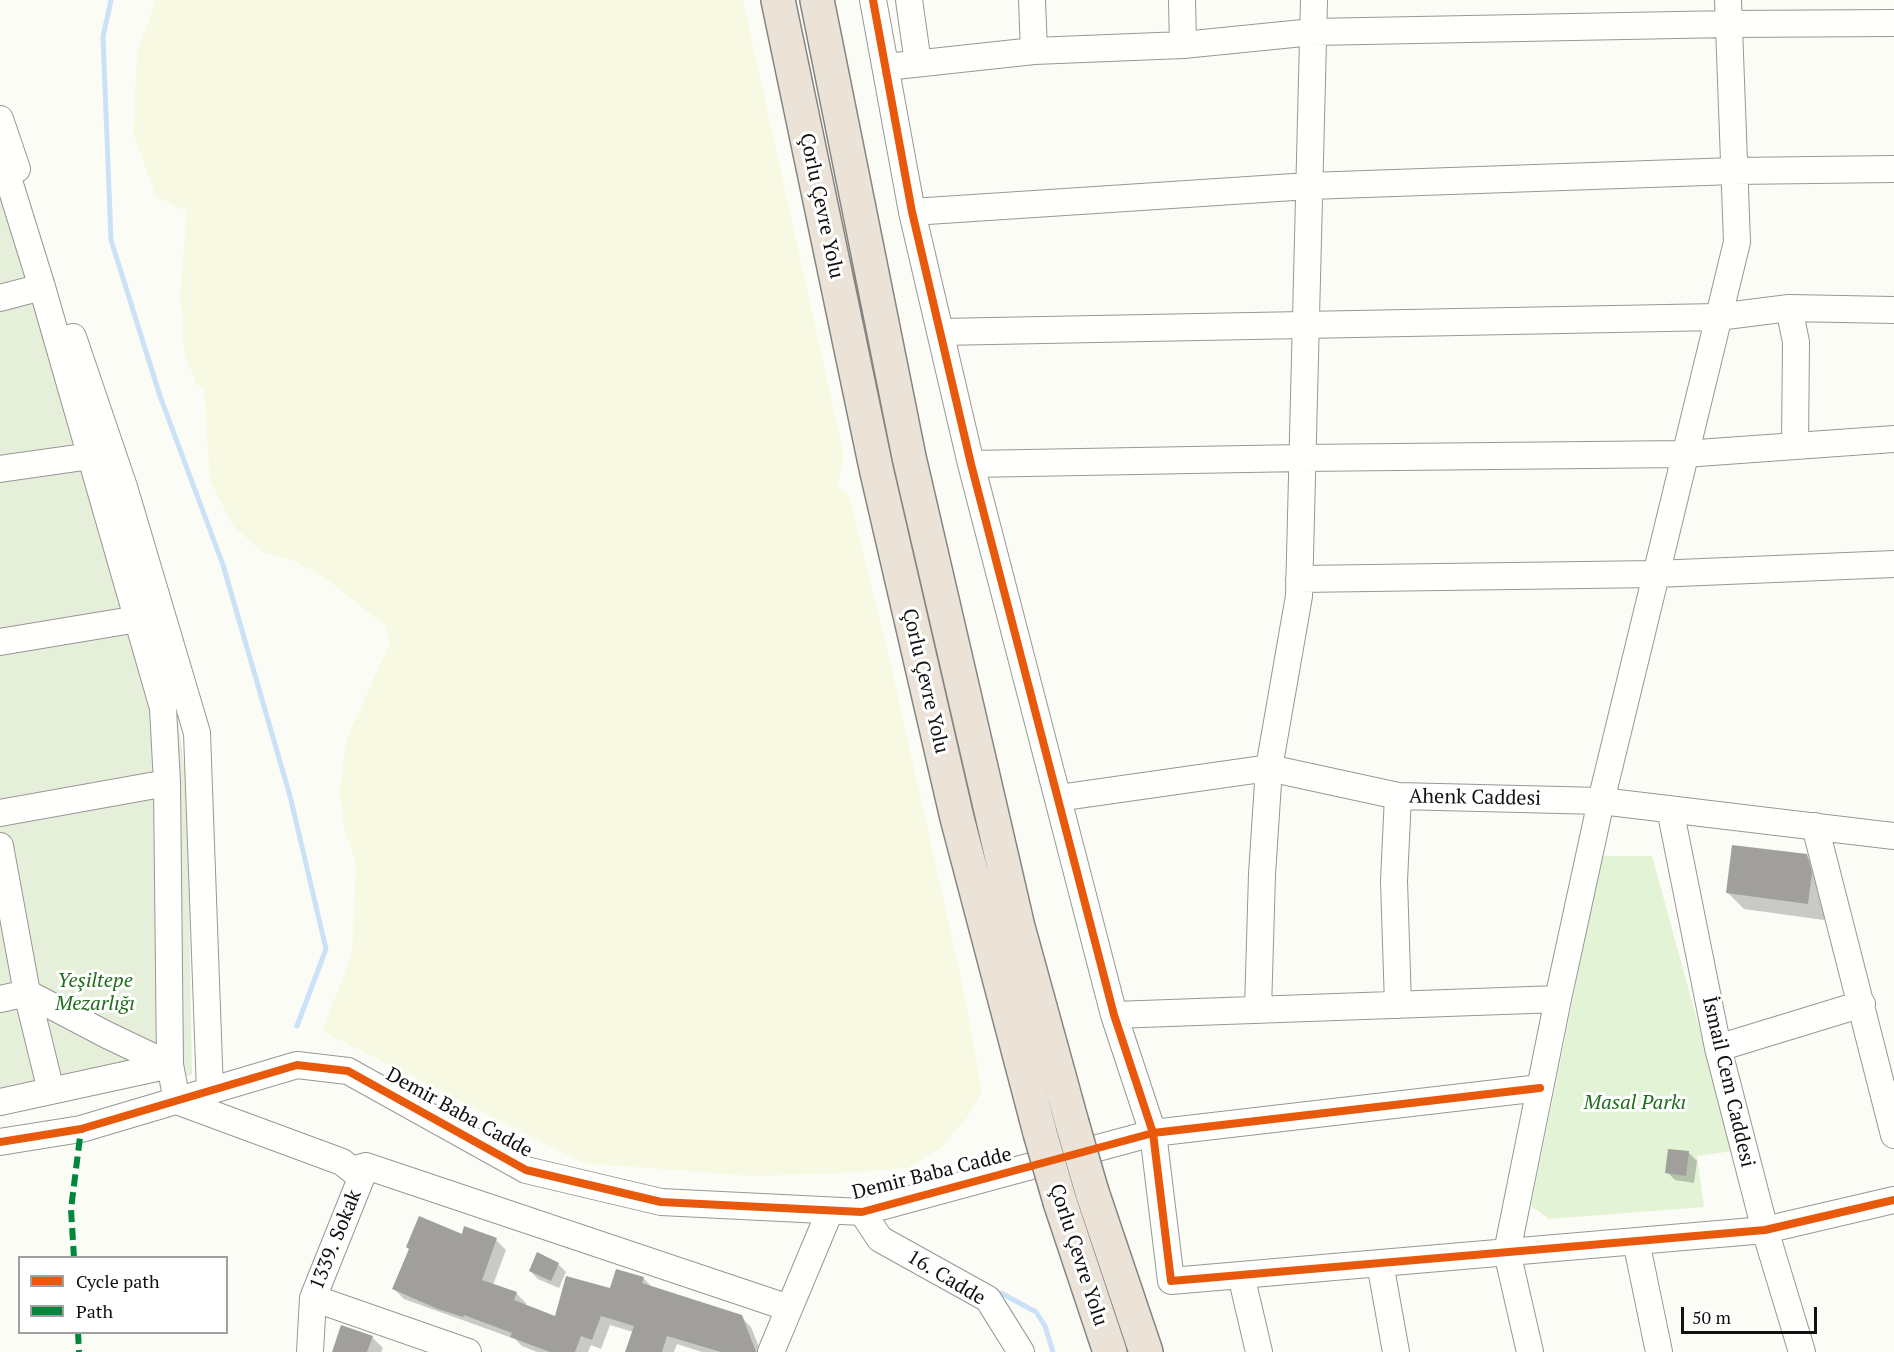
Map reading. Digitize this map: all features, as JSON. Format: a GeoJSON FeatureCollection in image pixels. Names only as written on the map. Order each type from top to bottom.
{"type":"FeatureCollection","features":[{"type":"Feature","properties":{"kind":"highway","name":"Çorlu Çevre Yolu"},"geometry":{"type":"LineString","coordinates":[[778,0],[876,468],[957,818],[1060,1202],[1110,1352]]}},
{"type":"Feature","properties":{"kind":"highway","name":"Çorlu Çevre Yolu"},"geometry":{"type":"LineString","coordinates":[[817,0],[909,457],[1018,927],[1092,1192],[1146,1352]]}},
{"type":"Feature","properties":{"kind":"street"},"geometry":{"type":"LineString","coordinates":[[873,0],[912,212],[971,464],[1114,1015],[1152,1133],[1171,1281],[1765,1230],[1894,1200]]}},
{"type":"Feature","properties":{"kind":"street"},"geometry":{"type":"LineString","coordinates":[[909,0],[918,63]]}},
{"type":"Feature","properties":{"kind":"street"},"geometry":{"type":"LineString","coordinates":[[1032,0],[1034,51]]}},
{"type":"Feature","properties":{"kind":"street"},"geometry":{"type":"LineString","coordinates":[[1182,0],[1183,45]]}},
{"type":"Feature","properties":{"kind":"street"},"geometry":{"type":"LineString","coordinates":[[1258,1010],[1262,874],[1269,768],[1299,596],[1314,0]]}},
{"type":"Feature","properties":{"kind":"street"},"geometry":{"type":"LineString","coordinates":[[885,67],[1034,51],[1183,45],[1313,32],[1728,12],[1894,23]]}},
{"type":"Feature","properties":{"kind":"street"},"geometry":{"type":"LineString","coordinates":[[1530,1352],[1506,1252],[1601,801],[1737,243],[1728,12]]}},
{"type":"Feature","properties":{"kind":"street"},"geometry":{"type":"LineString","coordinates":[[0,119],[124,488],[197,734],[210,1092]]}},
{"type":"Feature","properties":{"kind":"street"},"geometry":{"type":"LineString","coordinates":[[0,152],[4,177],[42,286],[163,708],[167,783],[170,1065],[177,1101],[342,1162],[352,1170],[366,1166],[789,1308]]}},
{"type":"Feature","properties":{"kind":"street"},"geometry":{"type":"LineString","coordinates":[[912,212],[1309,186],[1734,171],[1894,169]]}},
{"type":"Feature","properties":{"kind":"street"},"geometry":{"type":"LineString","coordinates":[[0,298],[42,286]]}},
{"type":"Feature","properties":{"kind":"street"},"geometry":{"type":"LineString","coordinates":[[940,332],[1718,317],[1789,308],[1894,310]]}},
{"type":"Feature","properties":{"kind":"street"},"geometry":{"type":"LineString","coordinates":[[1789,308],[1796,342],[1795,445]]}},
{"type":"Feature","properties":{"kind":"street"},"geometry":{"type":"LineString","coordinates":[[971,464],[1684,454],[1894,439]]}},
{"type":"Feature","properties":{"kind":"street"},"geometry":{"type":"LineString","coordinates":[[0,469],[91,456]]}},
{"type":"Feature","properties":{"kind":"street"},"geometry":{"type":"LineString","coordinates":[[1299,579],[1655,574],[1894,564]]}},
{"type":"Feature","properties":{"kind":"street"},"geometry":{"type":"LineString","coordinates":[[0,642],[138,619]]}},
{"type":"Feature","properties":{"kind":"street","name":"Ahenk Caddesi"},"geometry":{"type":"LineString","coordinates":[[1058,798],[1269,768],[1398,796],[1601,801],[1894,836]]}},
{"type":"Feature","properties":{"kind":"street"},"geometry":{"type":"LineString","coordinates":[[0,813],[167,783]]}},
{"type":"Feature","properties":{"kind":"street"},"geometry":{"type":"LineString","coordinates":[[1398,796],[1394,881],[1398,1005]]}},
{"type":"Feature","properties":{"kind":"street","name":"İsmail Cem Caddesi"},"geometry":{"type":"LineString","coordinates":[[1670,808],[1718,1048],[1765,1230],[1802,1352]]}},
{"type":"Feature","properties":{"kind":"street"},"geometry":{"type":"LineString","coordinates":[[1815,826],[1894,1135]]}},
{"type":"Feature","properties":{"kind":"street"},"geometry":{"type":"LineString","coordinates":[[0,846],[27,993],[51,1091]]}},
{"type":"Feature","properties":{"kind":"street"},"geometry":{"type":"LineString","coordinates":[[0,999],[27,993],[106,1035],[170,1065]]}},
{"type":"Feature","properties":{"kind":"street"},"geometry":{"type":"LineString","coordinates":[[1114,1015],[1558,999]]}},
{"type":"Feature","properties":{"kind":"street"},"geometry":{"type":"LineString","coordinates":[[1718,1048],[1862,1004]]}},
{"type":"Feature","properties":{"kind":"street"},"geometry":{"type":"LineString","coordinates":[[0,1102],[170,1065]]}},
{"type":"Feature","properties":{"kind":"street","name":"Demir Baba Cadde"},"geometry":{"type":"LineString","coordinates":[[0,1142],[81,1129],[297,1065],[348,1071],[526,1170],[661,1202],[862,1212],[1152,1133],[1540,1088]]}},
{"type":"Feature","properties":{"kind":"street","name":"1339. Sokak"},"geometry":{"type":"LineString","coordinates":[[310,1352],[313,1298],[366,1166]]}},
{"type":"Feature","properties":{"kind":"street"},"geometry":{"type":"LineString","coordinates":[[771,1352],[830,1211]]}},
{"type":"Feature","properties":{"kind":"street","name":"16. Cadde"},"geometry":{"type":"LineString","coordinates":[[862,1212],[880,1239],[988,1299],[1021,1352]]}},
{"type":"Feature","properties":{"kind":"street"},"geometry":{"type":"LineString","coordinates":[[1636,1241],[1659,1352]]}},
{"type":"Feature","properties":{"kind":"street"},"geometry":{"type":"LineString","coordinates":[[1380,1263],[1396,1352]]}},
{"type":"Feature","properties":{"kind":"street"},"geometry":{"type":"LineString","coordinates":[[1241,1275],[1258,1352]]}},
{"type":"Feature","properties":{"kind":"street"},"geometry":{"type":"LineString","coordinates":[[313,1298],[468,1352]]}},
{"type":"Feature","properties":{"kind":"street"},"geometry":{"type":"LineString","coordinates":[[1003,1323],[1005,1352]]}},
{"type":"Feature","properties":{"kind":"green space"},"geometry":{"type":"Polygon","coordinates":[[[156,0],[743,0],[844,456],[837,486],[849,495],[892,670],[964,992],[982,1091],[969,1115],[941,1148],[908,1168],[843,1173],[751,1176],[584,1163],[322,1031],[352,954],[356,863],[344,829],[339,791],[347,738],[390,643],[386,626],[324,577],[292,560],[262,552],[234,527],[210,481],[204,390],[196,383],[184,352],[180,292],[187,211],[156,197],[133,133],[137,53],[156,0]]]}},
{"type":"Feature","properties":{"kind":"green space","name":"Yeşiltepe Mezarlığı"},"geometry":{"type":"Polygon","coordinates":[[[0,116],[178,720],[187,788],[192,1075],[0,1116],[0,116]]]}},
{"type":"Feature","properties":{"kind":"green space","name":"Masal Parkı"},"geometry":{"type":"Polygon","coordinates":[[[1602,856],[1652,856],[1733,1151],[1697,1156],[1704,1207],[1549,1219],[1531,1206],[1602,856]]]}},
{"type":"Feature","properties":{"kind":"building"},"geometry":{"type":"Polygon","coordinates":[[[1732,845],[1807,854],[1812,873],[1808,904],[1726,893],[1732,845]]]}},
{"type":"Feature","properties":{"kind":"building"},"geometry":{"type":"Polygon","coordinates":[[[1668,1149],[1689,1151],[1686,1176],[1665,1173],[1668,1149]]]}},
{"type":"Feature","properties":{"kind":"building"},"geometry":{"type":"Polygon","coordinates":[[[419,1216],[462,1234],[464,1226],[497,1238],[482,1280],[517,1292],[514,1300],[555,1316],[566,1276],[610,1288],[616,1269],[644,1277],[642,1283],[742,1315],[756,1352],[721,1352],[667,1336],[662,1352],[625,1352],[634,1326],[601,1316],[592,1340],[581,1336],[575,1352],[550,1352],[510,1337],[512,1333],[464,1315],[463,1317],[438,1309],[392,1289],[409,1249],[406,1247],[419,1216]]]}},
{"type":"Feature","properties":{"kind":"building"},"geometry":{"type":"Polygon","coordinates":[[[537,1252],[559,1263],[551,1281],[529,1271],[537,1252]]]}},
{"type":"Feature","properties":{"kind":"building"},"geometry":{"type":"Polygon","coordinates":[[[341,1325],[373,1336],[367,1352],[332,1352],[341,1325]]]}},
{"type":"Feature","properties":{"kind":"waterway"},"geometry":{"type":"LineString","coordinates":[[111,0],[103,37],[111,240],[160,396],[223,565],[290,796],[326,949],[297,1026]]}},
{"type":"Feature","properties":{"kind":"waterway"},"geometry":{"type":"LineString","coordinates":[[1001,1293],[1036,1312],[1045,1326],[1053,1352]]}},
{"type":"Feature","properties":{"kind":"marked path"},"geometry":{"type":"LineString","coordinates":[[74,1256],[71,1209],[81,1129]]}},
{"type":"Feature","properties":{"kind":"marked path"},"geometry":{"type":"LineString","coordinates":[[78,1334],[79,1352]]}},
{"type":"Feature","properties":{"kind":"cycle path"},"geometry":{"type":"LineString","coordinates":[[873,0],[912,212],[971,464],[1114,1015],[1153,1133],[1171,1281],[1765,1230],[1894,1200]]}},
{"type":"Feature","properties":{"kind":"cycle path"},"geometry":{"type":"LineString","coordinates":[[0,1142],[81,1129],[297,1065],[348,1071],[526,1170],[661,1202],[862,1212],[1153,1133],[1540,1088]]}}]}
